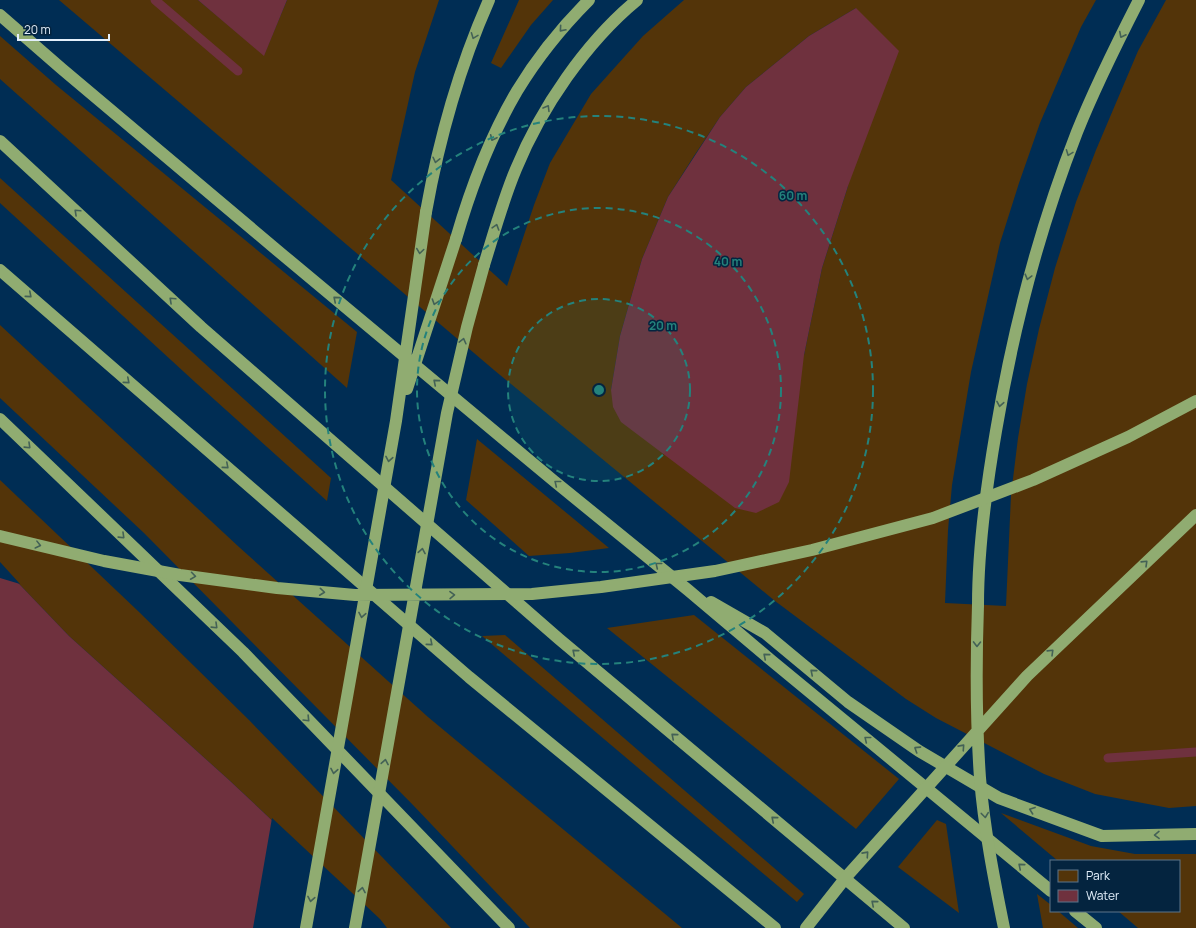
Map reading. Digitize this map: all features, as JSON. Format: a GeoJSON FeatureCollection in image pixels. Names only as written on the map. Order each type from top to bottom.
{"type":"FeatureCollection","features":[{"type":"Feature","properties":{"kind":"highway"},"geometry":{"type":"LineString","coordinates":[[306,928],[396,421],[426,212],[440,146],[458,83],[468,51],[489,0]]}},
{"type":"Feature","properties":{"kind":"highway"},"geometry":{"type":"LineString","coordinates":[[396,421],[466,206],[484,157],[494,135],[518,89],[555,37],[589,0]]}},
{"type":"Feature","properties":{"kind":"highway"},"geometry":{"type":"LineString","coordinates":[[355,928],[447,413],[466,327],[484,265],[503,203],[516,168],[544,113],[578,63],[605,32],[637,0]]}},
{"type":"Feature","properties":{"kind":"highway"},"geometry":{"type":"LineString","coordinates":[[1004,928],[992,863],[980,779],[978,605],[982,536],[990,462],[1005,376],[1025,290],[1049,208],[1077,130],[1139,0]]}},
{"type":"Feature","properties":{"kind":"highway"},"geometry":{"type":"LineString","coordinates":[[0,15],[278,251],[1050,890]]}},
{"type":"Feature","properties":{"kind":"highway"},"geometry":{"type":"LineString","coordinates":[[0,141],[201,327],[553,634],[904,928]]}},
{"type":"Feature","properties":{"kind":"highway"},"geometry":{"type":"LineString","coordinates":[[0,270],[469,677],[775,928]]}},
{"type":"Feature","properties":{"kind":"highway"},"geometry":{"type":"LineString","coordinates":[[0,536],[104,562],[180,575],[277,588],[355,595],[532,594],[601,587],[715,572],[812,550],[933,518],[1033,480],[1128,437],[1196,401]]}},
{"type":"Feature","properties":{"kind":"highway"},"geometry":{"type":"LineString","coordinates":[[0,419],[243,652],[509,928]]}},
{"type":"Feature","properties":{"kind":"highway"},"geometry":{"type":"LineString","coordinates":[[806,928],[847,876],[1027,676],[1196,515]]}},
{"type":"Feature","properties":{"kind":"highway"},"geometry":{"type":"LineString","coordinates":[[688,590],[766,633],[848,702],[919,751],[998,798],[1102,836],[1196,834]]}},
{"type":"Feature","properties":{"kind":"highway"},"geometry":{"type":"LineString","coordinates":[[1076,912],[1096,928]]}},
{"type":"Feature","properties":{"kind":"green space"},"geometry":{"type":"Polygon","coordinates":[[[59,0],[198,0],[264,55],[287,0],[439,0],[415,72],[391,180],[507,286],[534,205],[550,163],[591,94],[643,36],[684,0],[1096,0],[1081,27],[1040,123],[1000,243],[971,372],[952,485],[948,530],[945,603],[1006,606],[1011,495],[1018,438],[1027,384],[1039,329],[1055,268],[1076,202],[1096,150],[1138,51],[1166,0],[1196,0],[1196,806],[1169,808],[1095,794],[1044,774],[936,718],[906,699],[775,601],[494,370],[59,0]],[[856,8],[809,36],[746,87],[720,117],[694,156],[668,197],[642,259],[620,336],[611,390],[804,355],[822,268],[848,186],[856,8]]]}},
{"type":"Feature","properties":{"kind":"green space"},"geometry":{"type":"Polygon","coordinates":[[[519,0],[553,0],[531,25],[501,68],[491,63],[519,0]]]}},
{"type":"Feature","properties":{"kind":"green space"},"geometry":{"type":"Polygon","coordinates":[[[0,36],[56,85],[357,332],[347,388],[0,79],[0,36]]]}},
{"type":"Feature","properties":{"kind":"green space"},"geometry":{"type":"Polygon","coordinates":[[[0,178],[331,478],[327,501],[0,203],[0,178]]]}},
{"type":"Feature","properties":{"kind":"green space"},"geometry":{"type":"Polygon","coordinates":[[[0,325],[239,547],[428,717],[682,928],[530,928],[413,805],[144,533],[0,398],[0,325]]]}},
{"type":"Feature","properties":{"kind":"green space"},"geometry":{"type":"Polygon","coordinates":[[[477,439],[609,548],[529,556],[466,500],[477,439]]]}},
{"type":"Feature","properties":{"kind":"green space"},"geometry":{"type":"Polygon","coordinates":[[[0,480],[138,611],[249,720],[451,928],[385,928],[229,780],[69,636],[0,564],[0,480]]]}},
{"type":"Feature","properties":{"kind":"green space"},"geometry":{"type":"Polygon","coordinates":[[[694,615],[899,779],[856,829],[607,628],[694,615]]]}},
{"type":"Feature","properties":{"kind":"green space"},"geometry":{"type":"Polygon","coordinates":[[[505,635],[804,894],[797,902],[482,636],[505,635]]]}},
{"type":"Feature","properties":{"kind":"green space"},"geometry":{"type":"Polygon","coordinates":[[[1001,813],[1091,846],[1135,854],[1196,854],[1196,928],[1138,928],[1119,912],[1180,912],[1180,860],[1057,860],[1001,813]]]}},
{"type":"Feature","properties":{"kind":"green space"},"geometry":{"type":"Polygon","coordinates":[[[937,820],[946,824],[959,913],[898,867],[937,820]]]}},
{"type":"Feature","properties":{"kind":"green space"},"geometry":{"type":"Polygon","coordinates":[[[1037,894],[1050,904],[1050,912],[1059,912],[1078,928],[1043,928],[1037,894]]]}},
{"type":"Feature","properties":{"kind":"water"},"geometry":{"type":"Polygon","coordinates":[[[198,0],[287,0],[264,56],[198,0]]]}},
{"type":"Feature","properties":{"kind":"water"},"geometry":{"type":"Polygon","coordinates":[[[856,8],[899,51],[848,186],[822,268],[804,355],[789,482],[779,502],[756,513],[735,508],[621,422],[613,407],[611,390],[620,336],[642,259],[668,197],[720,117],[746,87],[809,36],[856,8]]]}},
{"type":"Feature","properties":{"kind":"water"},"geometry":{"type":"Polygon","coordinates":[[[0,564],[69,636],[229,780],[385,928],[0,928],[0,564]]]}},
{"type":"Feature","properties":{"kind":"pier"},"geometry":{"type":"Polygon","coordinates":[[[0,562],[1,563],[20,584],[0,578],[0,562]]]}},
{"type":"Feature","properties":{"kind":"pier"},"geometry":{"type":"Polygon","coordinates":[[[272,818],[380,919],[387,928],[253,928],[272,818]]]}},
{"type":"Feature","properties":{"kind":"waterway"},"geometry":{"type":"LineString","coordinates":[[155,0],[238,71]]}},
{"type":"Feature","properties":{"kind":"waterway"},"geometry":{"type":"LineString","coordinates":[[1108,758],[1196,752]]}}]}
